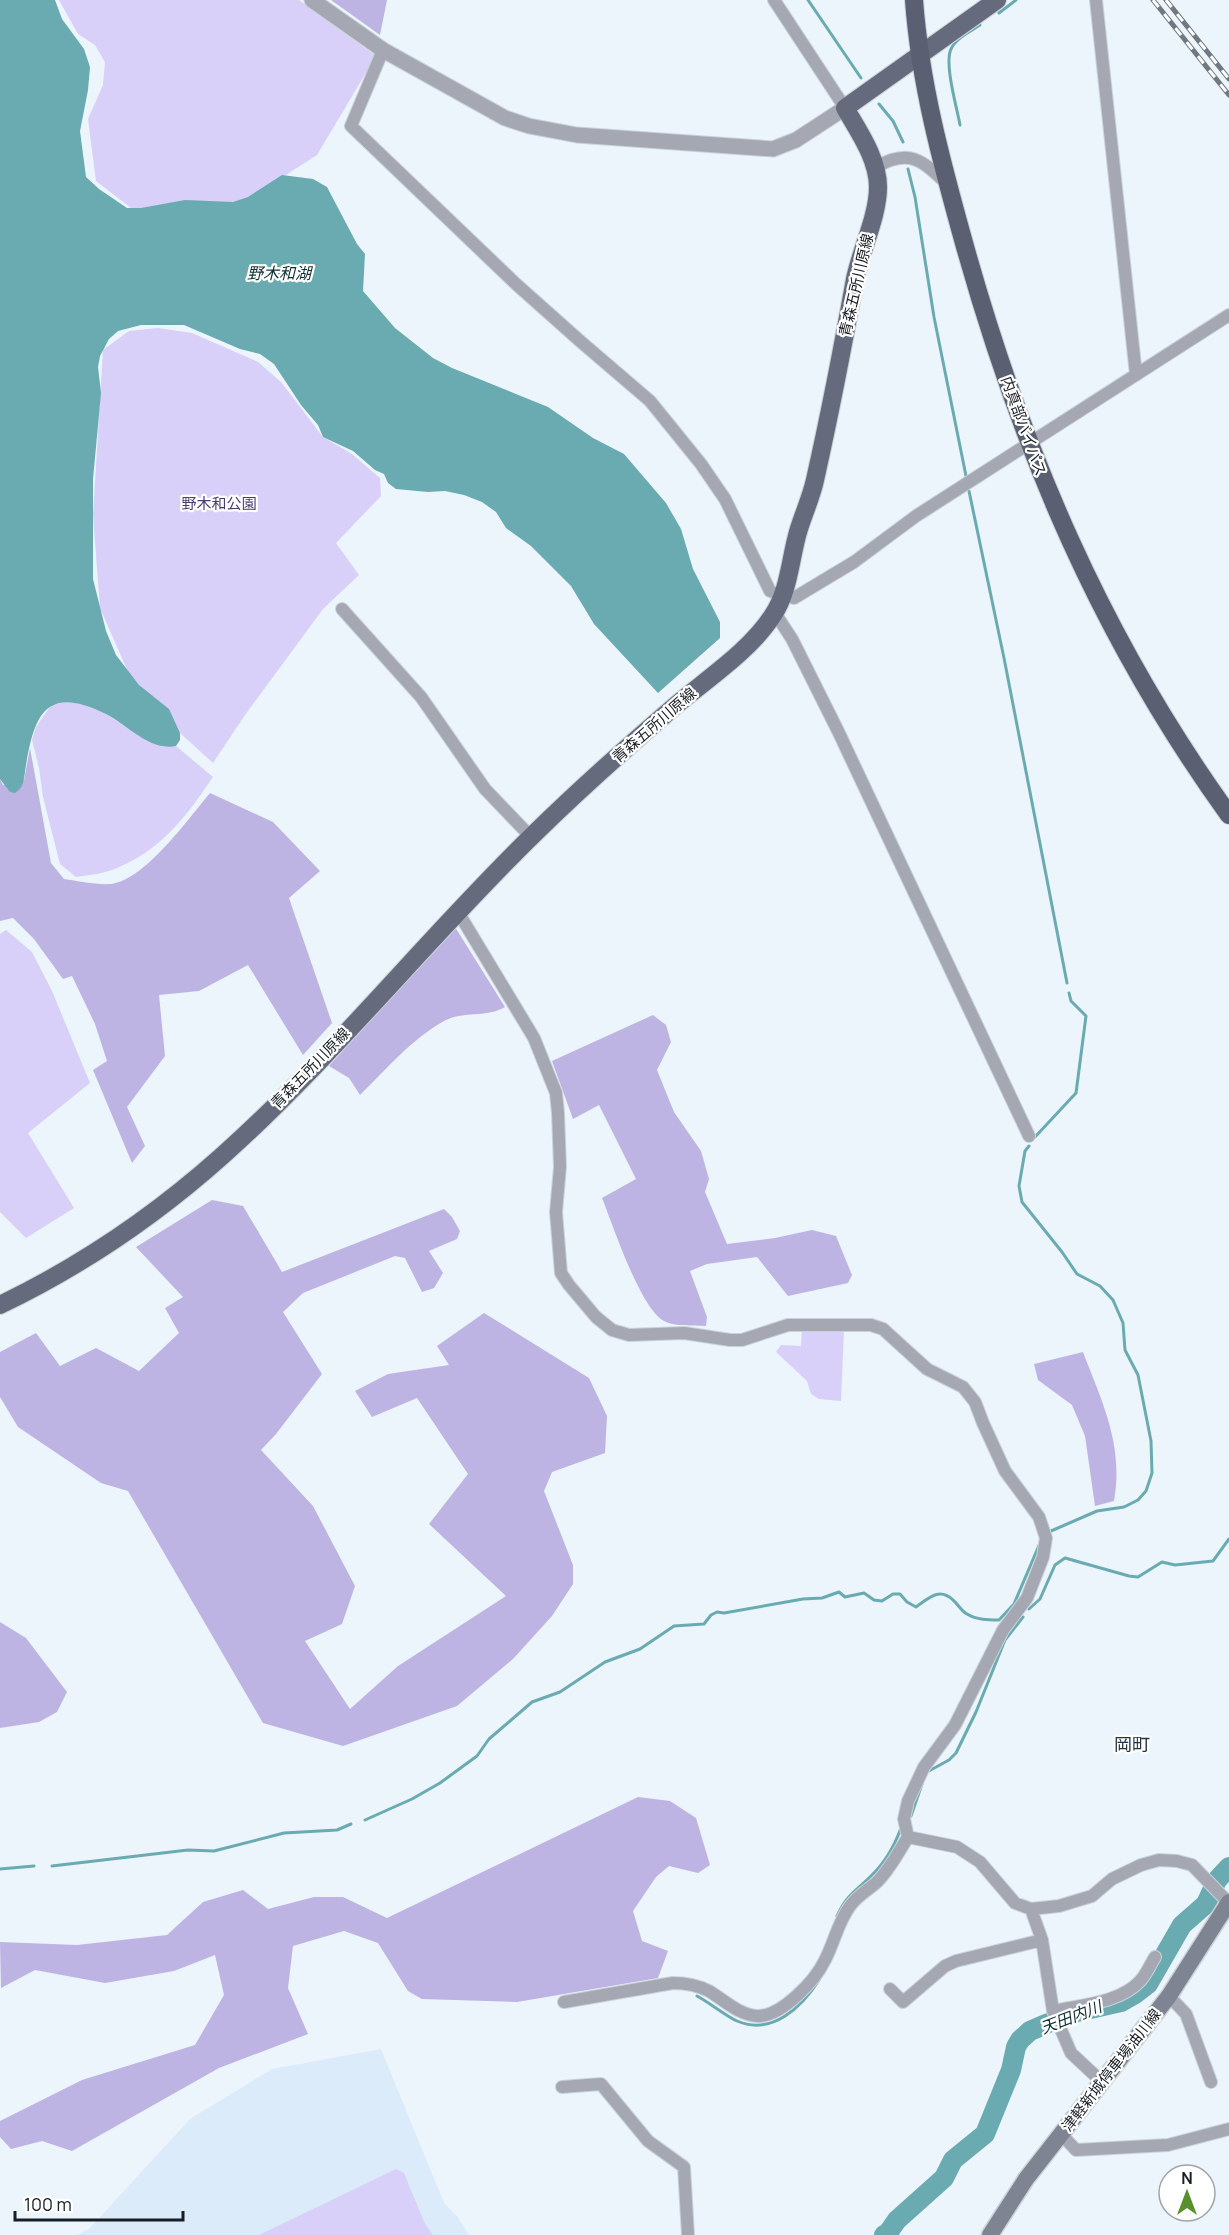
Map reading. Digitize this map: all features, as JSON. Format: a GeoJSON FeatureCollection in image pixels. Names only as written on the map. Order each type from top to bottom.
{"type":"FeatureCollection","features":[{"type":"Feature","properties":{"kind":"highway","name":"内真部バイパス"},"geometry":{"type":"LineString","coordinates":[[914,0],[930,111],[948,185],[983,311],[1029,445],[1077,558],[1132,664],[1179,741],[1229,814]]}},
{"type":"Feature","properties":{"kind":"main road"},"geometry":{"type":"LineString","coordinates":[[845,108],[921,54],[981,6],[997,0]]}},
{"type":"Feature","properties":{"kind":"main road","name":"青森五所川原線"},"geometry":{"type":"LineString","coordinates":[[0,1305],[94,1252],[177,1194],[222,1156],[279,1101],[531,837],[608,765],[734,657],[764,628],[775,613],[783,596],[798,531],[815,481],[851,309],[855,277],[878,193],[876,167],[867,146],[845,108]]}},
{"type":"Feature","properties":{"kind":"main road","name":"津軽新城停車場油川線"},"geometry":{"type":"LineString","coordinates":[[990,2235],[1026,2178],[1169,1996],[1228,1907]]}},
{"type":"Feature","properties":{"kind":"street"},"geometry":{"type":"LineString","coordinates":[[312,0],[383,50],[448,88],[505,118],[529,126],[577,135],[773,149],[796,140],[845,108],[774,0]]}},
{"type":"Feature","properties":{"kind":"street"},"geometry":{"type":"LineString","coordinates":[[1096,0],[1136,375]]}},
{"type":"Feature","properties":{"kind":"street"},"geometry":{"type":"LineString","coordinates":[[383,50],[351,126],[516,284],[650,401],[701,464],[725,499],[770,591],[783,596],[794,598],[854,562],[916,516],[1229,315]]}},
{"type":"Feature","properties":{"kind":"street"},"geometry":{"type":"LineString","coordinates":[[876,167],[891,159],[900,157],[911,159],[927,165],[948,185]]}},
{"type":"Feature","properties":{"kind":"street"},"geometry":{"type":"LineString","coordinates":[[342,609],[421,697],[485,789],[531,837]]}},
{"type":"Feature","properties":{"kind":"street"},"geometry":{"type":"LineString","coordinates":[[775,613],[792,639],[838,731],[1029,1136]]}},
{"type":"Feature","properties":{"kind":"street"},"geometry":{"type":"LineString","coordinates":[[458,912],[534,1038],[556,1093],[560,1167],[556,1212],[561,1273],[596,1317],[612,1330],[628,1335],[684,1334],[730,1340],[742,1340],[788,1325],[871,1325],[883,1329],[927,1369],[963,1387],[975,1402],[1005,1471],[1040,1517],[1046,1538],[1043,1557],[1027,1598],[1003,1630],[956,1725],[924,1767],[908,1801],[904,1819],[908,1837],[894,1862],[876,1883],[860,1894],[848,1907],[824,1962],[799,1993],[787,2004],[767,2016],[754,2016],[741,2012],[707,1990],[689,1983],[674,1983],[564,2002]]}},
{"type":"Feature","properties":{"kind":"street"},"geometry":{"type":"LineString","coordinates":[[908,1837],[957,1847],[980,1862],[1015,1902],[1031,1910],[1092,1896],[1112,1880],[1141,1865],[1159,1860],[1192,1865],[1213,1886],[1228,1907]]}},
{"type":"Feature","properties":{"kind":"street"},"geometry":{"type":"LineString","coordinates":[[1031,1910],[1042,1940],[1056,2018],[1071,2053],[1101,2081]]}},
{"type":"Feature","properties":{"kind":"street"},"geometry":{"type":"LineString","coordinates":[[890,1989],[903,2002],[945,1966],[1042,1940]]}},
{"type":"Feature","properties":{"kind":"street"},"geometry":{"type":"LineString","coordinates":[[1056,2018],[1098,2001],[1129,1992],[1142,1980],[1155,1957]]}},
{"type":"Feature","properties":{"kind":"street"},"geometry":{"type":"LineString","coordinates":[[1169,1996],[1186,2014],[1211,2082]]}},
{"type":"Feature","properties":{"kind":"street"},"geometry":{"type":"LineString","coordinates":[[562,2087],[601,2084],[648,2141],[684,2167],[688,2235]]}},
{"type":"Feature","properties":{"kind":"street"},"geometry":{"type":"LineString","coordinates":[[1061,2134],[1076,2150],[1168,2145],[1229,2129]]}},
{"type":"Feature","properties":{"kind":"shaded area"},"geometry":{"type":"Polygon","coordinates":[[[331,0],[387,0],[380,35],[331,0]]]}},
{"type":"Feature","properties":{"kind":"shaded area"},"geometry":{"type":"Polygon","coordinates":[[[30,748],[51,863],[64,879],[111,884],[138,872],[165,847],[210,793],[273,822],[320,871],[289,898],[332,1023],[303,1055],[248,965],[199,991],[159,995],[165,1056],[127,1107],[145,1146],[132,1163],[93,1070],[107,1061],[95,1024],[72,976],[63,979],[34,939],[13,918],[0,921],[0,779],[3,785],[24,780],[30,748]]]}},
{"type":"Feature","properties":{"kind":"shaded area"},"geometry":{"type":"Polygon","coordinates":[[[455,927],[505,1007],[491,1012],[453,1017],[434,1027],[400,1054],[360,1095],[349,1078],[329,1066],[455,927]]]}},
{"type":"Feature","properties":{"kind":"shaded area"},"geometry":{"type":"Polygon","coordinates":[[[653,1015],[666,1025],[671,1042],[657,1070],[674,1112],[701,1151],[709,1179],[705,1192],[727,1244],[775,1238],[812,1230],[836,1236],[852,1275],[848,1283],[788,1296],[757,1257],[707,1264],[690,1271],[707,1317],[706,1326],[673,1324],[664,1321],[655,1313],[637,1283],[602,1198],[636,1179],[599,1105],[573,1119],[552,1061],[653,1015]]]}},
{"type":"Feature","properties":{"kind":"shaded area"},"geometry":{"type":"Polygon","coordinates":[[[212,1200],[243,1206],[282,1272],[444,1209],[460,1231],[457,1239],[429,1251],[443,1273],[434,1288],[422,1292],[405,1258],[395,1256],[303,1293],[283,1312],[322,1374],[261,1450],[313,1506],[355,1586],[342,1624],[305,1641],[350,1709],[398,1666],[506,1596],[429,1524],[468,1474],[417,1398],[372,1417],[355,1391],[388,1374],[449,1365],[437,1346],[484,1313],[589,1378],[607,1416],[605,1453],[552,1472],[544,1491],[573,1565],[573,1584],[552,1616],[513,1659],[457,1706],[343,1746],[263,1723],[128,1491],[101,1483],[18,1427],[0,1397],[0,1352],[36,1333],[60,1366],[96,1348],[139,1371],[179,1333],[165,1308],[183,1297],[136,1247],[212,1200]]]}},
{"type":"Feature","properties":{"kind":"shaded area"},"geometry":{"type":"Polygon","coordinates":[[[1083,1352],[1104,1406],[1114,1442],[1116,1461],[1114,1501],[1095,1506],[1085,1436],[1072,1405],[1038,1380],[1034,1364],[1083,1352]]]}},
{"type":"Feature","properties":{"kind":"shaded area"},"geometry":{"type":"Polygon","coordinates":[[[0,1622],[26,1638],[67,1692],[57,1712],[39,1722],[0,1728],[0,1622]]]}},
{"type":"Feature","properties":{"kind":"shaded area"},"geometry":{"type":"Polygon","coordinates":[[[638,1797],[670,1801],[696,1818],[710,1865],[698,1873],[669,1866],[656,1877],[633,1911],[642,1941],[668,1951],[658,1978],[517,2002],[422,1999],[408,1991],[378,1943],[344,1931],[293,1946],[288,1988],[308,2034],[219,2068],[72,2151],[42,2141],[11,2149],[0,2137],[0,2121],[82,2080],[195,2045],[224,1995],[215,1955],[174,1971],[105,1983],[35,1970],[1,1988],[0,1942],[77,1945],[167,1935],[203,1902],[243,1890],[268,1909],[314,1897],[343,1897],[387,1918],[638,1797]]]}},
{"type":"Feature","properties":{"kind":"shaded area"},"geometry":{"type":"Polygon","coordinates":[[[381,2049],[444,2203],[457,2216],[469,2235],[77,2235],[89,2229],[190,2119],[272,2069],[381,2049]]]}},
{"type":"Feature","properties":{"kind":"green space"},"geometry":{"type":"Polygon","coordinates":[[[59,0],[299,0],[376,56],[317,155],[241,204],[135,211],[96,181],[88,119],[103,85],[105,62],[95,45],[78,34],[59,0]]]}},
{"type":"Feature","properties":{"kind":"green space","name":"野木和公園"},"geometry":{"type":"Polygon","coordinates":[[[158,328],[192,333],[258,362],[281,382],[323,437],[352,454],[380,478],[381,496],[336,543],[359,575],[323,609],[245,715],[213,763],[180,733],[128,672],[100,608],[93,515],[103,350],[129,331],[158,328]]]}},
{"type":"Feature","properties":{"kind":"green space"},"geometry":{"type":"Polygon","coordinates":[[[72,689],[117,721],[176,746],[213,777],[182,819],[145,853],[112,870],[76,877],[60,864],[43,797],[32,740],[36,727],[52,704],[72,689]]]}},
{"type":"Feature","properties":{"kind":"green space"},"geometry":{"type":"Polygon","coordinates":[[[6,930],[32,952],[52,991],[90,1083],[28,1133],[74,1208],[26,1238],[0,1212],[0,934],[6,930]]]}},
{"type":"Feature","properties":{"kind":"green space"},"geometry":{"type":"Polygon","coordinates":[[[802,1328],[844,1329],[841,1401],[819,1399],[811,1394],[807,1381],[776,1352],[781,1345],[801,1346],[802,1328]]]}},
{"type":"Feature","properties":{"kind":"green space"},"geometry":{"type":"Polygon","coordinates":[[[396,2169],[404,2173],[425,2224],[433,2235],[259,2235],[396,2169]]]}},
{"type":"Feature","properties":{"kind":"water","name":"野木和湖"},"geometry":{"type":"Polygon","coordinates":[[[0,0],[55,0],[62,19],[84,49],[90,67],[80,131],[86,177],[127,208],[141,208],[185,200],[233,202],[248,197],[282,175],[313,179],[327,187],[357,244],[365,254],[363,291],[395,328],[433,358],[548,407],[593,438],[624,454],[666,503],[681,529],[693,569],[720,622],[720,638],[658,693],[594,624],[571,586],[531,546],[506,528],[496,512],[482,502],[445,491],[396,489],[388,483],[384,474],[375,470],[353,451],[323,437],[318,425],[301,405],[274,364],[260,354],[240,349],[184,325],[141,325],[118,331],[109,339],[100,356],[98,367],[101,393],[93,479],[93,579],[106,631],[116,655],[139,685],[169,709],[180,733],[180,740],[176,746],[157,745],[106,714],[71,702],[58,703],[48,708],[40,717],[34,730],[22,784],[15,793],[10,792],[0,779],[0,0]]]}},
{"type":"Feature","properties":{"kind":"waterway"},"geometry":{"type":"LineString","coordinates":[[808,0],[861,78]]}},
{"type":"Feature","properties":{"kind":"waterway"},"geometry":{"type":"LineString","coordinates":[[999,13],[1016,0]]}},
{"type":"Feature","properties":{"kind":"waterway"},"geometry":{"type":"LineString","coordinates":[[960,125],[950,75],[949,56],[956,41],[980,25]]}},
{"type":"Feature","properties":{"kind":"waterway"},"geometry":{"type":"LineString","coordinates":[[879,104],[893,121],[903,142]]}},
{"type":"Feature","properties":{"kind":"waterway"},"geometry":{"type":"LineString","coordinates":[[908,169],[915,197],[934,317],[966,476]]}},
{"type":"Feature","properties":{"kind":"waterway"},"geometry":{"type":"LineString","coordinates":[[969,491],[1067,983]]}},
{"type":"Feature","properties":{"kind":"waterway"},"geometry":{"type":"LineString","coordinates":[[1035,1137],[1076,1093],[1086,1016],[1071,1001],[1069,993]]}},
{"type":"Feature","properties":{"kind":"waterway"},"geometry":{"type":"LineString","coordinates":[[1029,1146],[1025,1151],[1019,1186],[1022,1202],[1077,1274],[1100,1286],[1113,1300],[1123,1323],[1125,1350],[1138,1375],[1151,1441],[1152,1473],[1146,1491],[1138,1500],[1124,1507],[1097,1511],[1051,1531]]}},
{"type":"Feature","properties":{"kind":"waterway"},"geometry":{"type":"LineString","coordinates":[[1029,1609],[1040,1599],[1055,1565],[1065,1558],[1138,1577],[1162,1562],[1175,1565],[1213,1561],[1229,1539]]}},
{"type":"Feature","properties":{"kind":"waterway"},"geometry":{"type":"LineString","coordinates":[[365,1820],[412,1799],[440,1783],[477,1756],[489,1739],[532,1702],[560,1692],[605,1662],[640,1649],[674,1626],[704,1624],[711,1615],[717,1612],[724,1613],[803,1599],[822,1598],[839,1592],[845,1597],[864,1593],[874,1600],[882,1601],[893,1594],[900,1594],[916,1607],[934,1595],[943,1594],[971,1616],[999,1620],[1014,1604],[1040,1543]]}},
{"type":"Feature","properties":{"kind":"waterway"},"geometry":{"type":"LineString","coordinates":[[927,1772],[949,1760],[956,1753],[976,1712],[1005,1640],[1023,1617]]}},
{"type":"Feature","properties":{"kind":"waterway"},"geometry":{"type":"LineString","coordinates":[[911,1816],[922,1784]]}},
{"type":"Feature","properties":{"kind":"waterway"},"geometry":{"type":"LineString","coordinates":[[52,1866],[188,1850],[214,1851],[284,1833],[337,1830],[351,1824]]}},
{"type":"Feature","properties":{"kind":"waterway"},"geometry":{"type":"LineString","coordinates":[[837,1916],[848,1898],[885,1860],[901,1828]]}},
{"type":"Feature","properties":{"kind":"waterway"},"geometry":{"type":"LineString","coordinates":[[0,1869],[34,1866]]}},
{"type":"Feature","properties":{"kind":"waterway","name":"天田内川"},"geometry":{"type":"LineString","coordinates":[[884,2235],[897,2220],[944,2178],[953,2160],[985,2134],[1011,2070],[1016,2047],[1020,2040],[1030,2031],[1077,2012],[1121,2002],[1148,1984],[1182,1925],[1206,1904],[1217,1880],[1229,1867]]}},
{"type":"Feature","properties":{"kind":"waterway"},"geometry":{"type":"LineString","coordinates":[[697,1996],[737,2021],[750,2025],[762,2025],[774,2022],[795,2009],[819,1980]]}},
{"type":"Feature","properties":{"kind":"railway"},"geometry":{"type":"LineString","coordinates":[[1153,0],[1229,95]]}},
{"type":"Feature","properties":{"kind":"railway"},"geometry":{"type":"LineString","coordinates":[[1166,0],[1229,79]]}},
{"type":"Feature","properties":{"kind":"district","name":"岡町"},"geometry":{"type":"Point","coordinates":[1132,1744]}}]}
